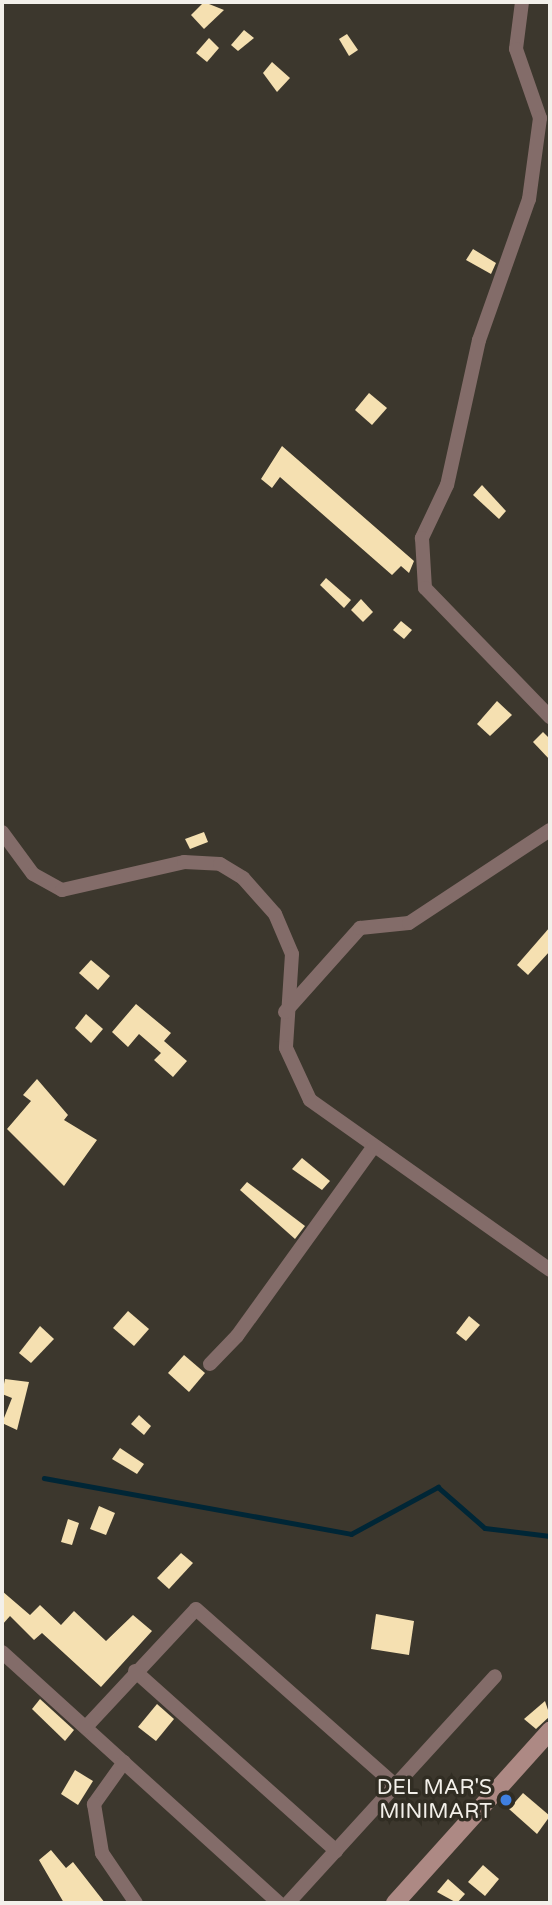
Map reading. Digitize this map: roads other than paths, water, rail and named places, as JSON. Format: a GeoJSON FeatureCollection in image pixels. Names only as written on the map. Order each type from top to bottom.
{"type":"FeatureCollection","features":[{"type":"Feature","properties":{"kind":"street"},"geometry":{"type":"LineString","coordinates":[[522,2],[516,49],[540,118],[529,199],[479,340],[447,485],[422,538],[425,588],[550,717]]}},
{"type":"Feature","properties":{"kind":"street"},"geometry":{"type":"LineString","coordinates":[[284,1012],[360,928],[409,923],[550,830]]}},
{"type":"Feature","properties":{"kind":"street"},"geometry":{"type":"LineString","coordinates":[[2,832],[33,874],[62,890],[154,864],[220,864],[275,914],[292,954],[284,1012],[286,1048],[310,1100],[550,1270]]}},
{"type":"Feature","properties":{"kind":"street"},"geometry":{"type":"LineString","coordinates":[[210,1364],[237,1336],[374,1146]]}},
{"type":"Feature","properties":{"kind":"street"},"geometry":{"type":"LineString","coordinates":[[86,1727],[135,1671],[196,1609],[395,1786]]}},
{"type":"Feature","properties":{"kind":"street"},"geometry":{"type":"LineString","coordinates":[[2,1651],[279,1903]]}},
{"type":"Feature","properties":{"kind":"street"},"geometry":{"type":"LineString","coordinates":[[135,1671],[335,1851]]}},
{"type":"Feature","properties":{"kind":"street"},"geometry":{"type":"LineString","coordinates":[[288,1903],[495,1676]]}},
{"type":"Feature","properties":{"kind":"street"},"geometry":{"type":"LineString","coordinates":[[395,1903],[550,1731]]}},
{"type":"Feature","properties":{"kind":"street"},"geometry":{"type":"LineString","coordinates":[[124,1762],[94,1804],[102,1853],[136,1903]]}},
{"type":"Feature","properties":{"kind":"waterway"},"geometry":{"type":"LineString","coordinates":[[44,1478],[351,1534],[438,1487],[485,1528],[550,1536]]}},
{"type":"Feature","properties":{"kind":"place","name":"DEL MAR'S MINIMART"},"geometry":{"type":"Point","coordinates":[506,1800]}}]}
